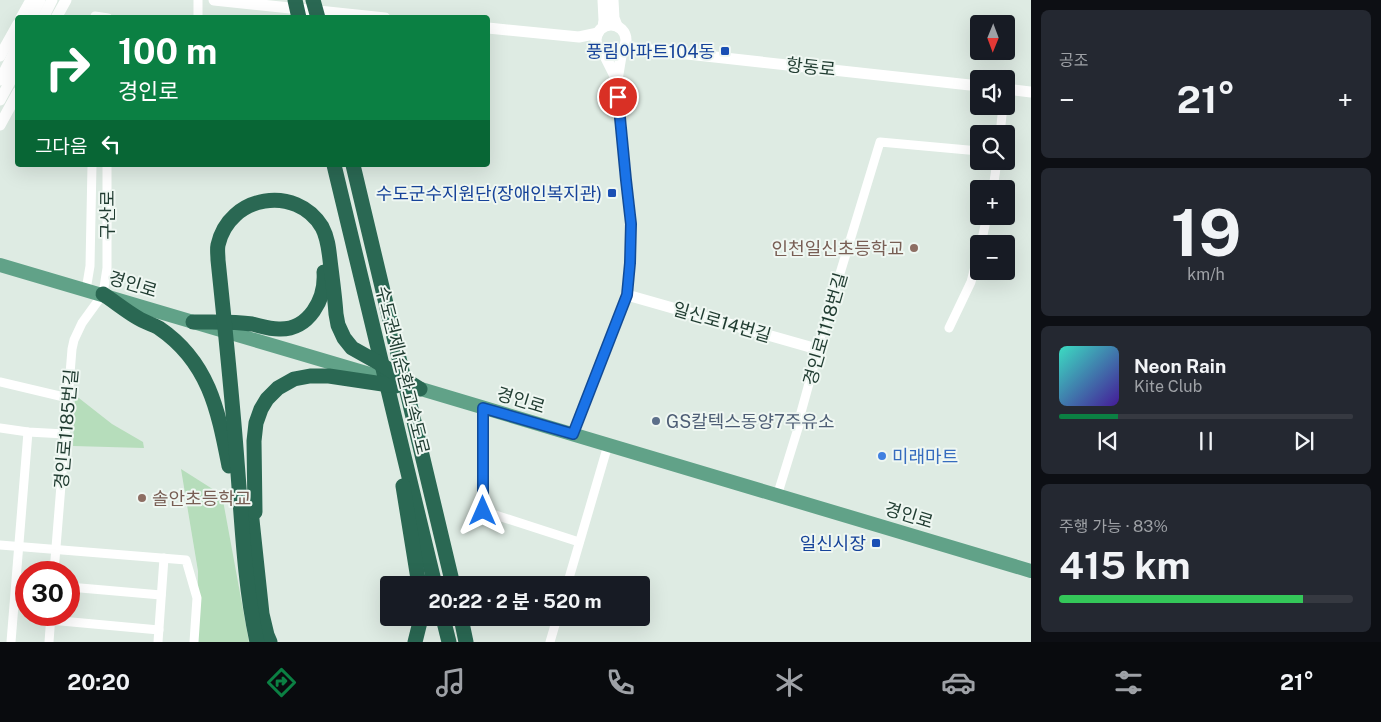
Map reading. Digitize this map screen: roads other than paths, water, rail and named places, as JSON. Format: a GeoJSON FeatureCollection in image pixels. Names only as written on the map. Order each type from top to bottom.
{"type":"FeatureCollection","features":[{"type":"Feature","properties":{"kind":"highway"},"geometry":{"type":"LineString","coordinates":[[295,0],[298,15]]}},
{"type":"Feature","properties":{"kind":"highway"},"geometry":{"type":"LineString","coordinates":[[313,0],[317,15]]}},
{"type":"Feature","properties":{"kind":"highway","name":"수도권제1순환고속도로"},"geometry":{"type":"LineString","coordinates":[[334,167],[433,576]]}},
{"type":"Feature","properties":{"kind":"highway","name":"수도권제1순환고속도로"},"geometry":{"type":"LineString","coordinates":[[353,167],[451,576]]}},
{"type":"Feature","properties":{"kind":"highway"},"geometry":{"type":"LineString","coordinates":[[257,642],[251,616],[249,543],[236,402],[218,245],[232,218],[244,208],[259,202],[275,200],[292,203],[304,209],[315,218],[322,228],[328,243],[336,314],[344,338],[352,348],[420,389]]}},
{"type":"Feature","properties":{"kind":"highway"},"geometry":{"type":"LineString","coordinates":[[193,322],[252,324],[281,330],[292,327],[309,317],[321,299],[324,288],[324,276],[321,244],[311,223],[290,209],[275,206],[259,208],[248,213],[237,222],[229,234],[221,260]]}},
{"type":"Feature","properties":{"kind":"highway"},"geometry":{"type":"LineString","coordinates":[[103,294],[140,320],[157,327],[170,337],[186,350],[201,372],[219,415],[249,543],[262,614],[270,642]]}},
{"type":"Feature","properties":{"kind":"highway"},"geometry":{"type":"LineString","coordinates":[[249,543],[256,423],[264,404],[278,388],[294,379],[310,376],[329,376],[420,389]]}},
{"type":"Feature","properties":{"kind":"highway"},"geometry":{"type":"LineString","coordinates":[[397,422],[404,498],[417,576]]}},
{"type":"Feature","properties":{"kind":"highway"},"geometry":{"type":"LineString","coordinates":[[415,642],[419,626]]}},
{"type":"Feature","properties":{"kind":"highway"},"geometry":{"type":"LineString","coordinates":[[445,626],[449,642]]}},
{"type":"Feature","properties":{"kind":"highway"},"geometry":{"type":"LineString","coordinates":[[462,626],[466,642]]}},
{"type":"Feature","properties":{"kind":"main road","name":"경인로"},"geometry":{"type":"LineString","coordinates":[[0,265],[103,294],[1031,571]]}},
{"type":"Feature","properties":{"kind":"street"},"geometry":{"type":"LineString","coordinates":[[23,15],[31,0]]}},
{"type":"Feature","properties":{"kind":"street"},"geometry":{"type":"LineString","coordinates":[[32,15],[40,0]]}},
{"type":"Feature","properties":{"kind":"street"},"geometry":{"type":"LineString","coordinates":[[44,15],[52,0]]}},
{"type":"Feature","properties":{"kind":"street"},"geometry":{"type":"LineString","coordinates":[[58,15],[66,0]]}},
{"type":"Feature","properties":{"kind":"street"},"geometry":{"type":"LineString","coordinates":[[198,0],[198,15]]}},
{"type":"Feature","properties":{"kind":"street"},"geometry":{"type":"LineString","coordinates":[[214,0],[356,15]]}},
{"type":"Feature","properties":{"kind":"street"},"geometry":{"type":"LineString","coordinates":[[603,0],[604,20],[596,42],[617,80]]}},
{"type":"Feature","properties":{"kind":"street"},"geometry":{"type":"LineString","coordinates":[[573,434],[627,295],[630,263],[631,224],[617,80],[624,45],[624,32],[617,26],[614,18],[613,0]]}},
{"type":"Feature","properties":{"kind":"street"},"geometry":{"type":"LineString","coordinates":[[490,28],[579,37],[612,25],[617,26]]}},
{"type":"Feature","properties":{"kind":"street"},"geometry":{"type":"LineString","coordinates":[[0,56],[15,29]]}},
{"type":"Feature","properties":{"kind":"street"},"geometry":{"type":"LineString","coordinates":[[579,37],[602,51],[613,54],[624,45]]}},
{"type":"Feature","properties":{"kind":"street","name":"항동로"},"geometry":{"type":"LineString","coordinates":[[624,45],[642,49],[970,85]]}},
{"type":"Feature","properties":{"kind":"street"},"geometry":{"type":"LineString","coordinates":[[617,80],[624,63],[631,54],[642,49]]}},
{"type":"Feature","properties":{"kind":"street"},"geometry":{"type":"LineString","coordinates":[[0,80],[15,51]]}},
{"type":"Feature","properties":{"kind":"street"},"geometry":{"type":"LineString","coordinates":[[0,100],[15,72]]}},
{"type":"Feature","properties":{"kind":"street"},"geometry":{"type":"LineString","coordinates":[[1015,90],[1031,92]]}},
{"type":"Feature","properties":{"kind":"street"},"geometry":{"type":"LineString","coordinates":[[0,124],[15,97]]}},
{"type":"Feature","properties":{"kind":"street","name":"경인로1118번길"},"geometry":{"type":"LineString","coordinates":[[777,496],[799,425],[817,348],[880,142],[970,150]]}},
{"type":"Feature","properties":{"kind":"street","name":"구산로"},"geometry":{"type":"LineString","coordinates":[[86,290],[90,266],[92,167]]}},
{"type":"Feature","properties":{"kind":"street","name":"구산로"},"geometry":{"type":"LineString","coordinates":[[103,294],[107,268],[107,167]]}},
{"type":"Feature","properties":{"kind":"street"},"geometry":{"type":"LineString","coordinates":[[949,328],[972,280]]}},
{"type":"Feature","properties":{"kind":"street","name":"경인로1185번길"},"geometry":{"type":"LineString","coordinates":[[55,561],[72,349],[82,323],[103,294]]}},
{"type":"Feature","properties":{"kind":"street","name":"일신로14번길"},"geometry":{"type":"LineString","coordinates":[[627,295],[817,348]]}},
{"type":"Feature","properties":{"kind":"street"},"geometry":{"type":"LineString","coordinates":[[0,382],[68,398]]}},
{"type":"Feature","properties":{"kind":"street"},"geometry":{"type":"LineString","coordinates":[[483,408],[483,511],[580,542]]}},
{"type":"Feature","properties":{"kind":"street"},"geometry":{"type":"LineString","coordinates":[[0,428],[65,434]]}},
{"type":"Feature","properties":{"kind":"street"},"geometry":{"type":"LineString","coordinates":[[11,642],[28,432]]}},
{"type":"Feature","properties":{"kind":"street"},"geometry":{"type":"LineString","coordinates":[[570,576],[608,445]]}},
{"type":"Feature","properties":{"kind":"street"},"geometry":{"type":"LineString","coordinates":[[0,544],[186,560],[198,598],[194,642]]}},
{"type":"Feature","properties":{"kind":"street"},"geometry":{"type":"LineString","coordinates":[[158,642],[164,558]]}},
{"type":"Feature","properties":{"kind":"street"},"geometry":{"type":"LineString","coordinates":[[80,588],[161,595]]}},
{"type":"Feature","properties":{"kind":"street"},"geometry":{"type":"LineString","coordinates":[[80,621],[159,630]]}},
{"type":"Feature","properties":{"kind":"street"},"geometry":{"type":"LineString","coordinates":[[49,642],[50,626]]}},
{"type":"Feature","properties":{"kind":"street"},"geometry":{"type":"LineString","coordinates":[[550,642],[555,626]]}},
{"type":"Feature","properties":{"kind":"place","name":"풍림아파트104동"},"geometry":{"type":"Point","coordinates":[725,51]}},
{"type":"Feature","properties":{"kind":"place","name":"수도군수지원단(장애인복지관)"},"geometry":{"type":"Point","coordinates":[612,193]}},
{"type":"Feature","properties":{"kind":"place","name":"인천일신초등학교"},"geometry":{"type":"Point","coordinates":[914,248]}},
{"type":"Feature","properties":{"kind":"place","name":"GS칼텍스동양7주유소"},"geometry":{"type":"Point","coordinates":[656,421]}},
{"type":"Feature","properties":{"kind":"place","name":"미래마트"},"geometry":{"type":"Point","coordinates":[882,456]}},
{"type":"Feature","properties":{"kind":"place","name":"솔안초등학교"},"geometry":{"type":"Point","coordinates":[142,498]}},
{"type":"Feature","properties":{"kind":"place","name":"일신시장"},"geometry":{"type":"Point","coordinates":[876,543]}}]}
